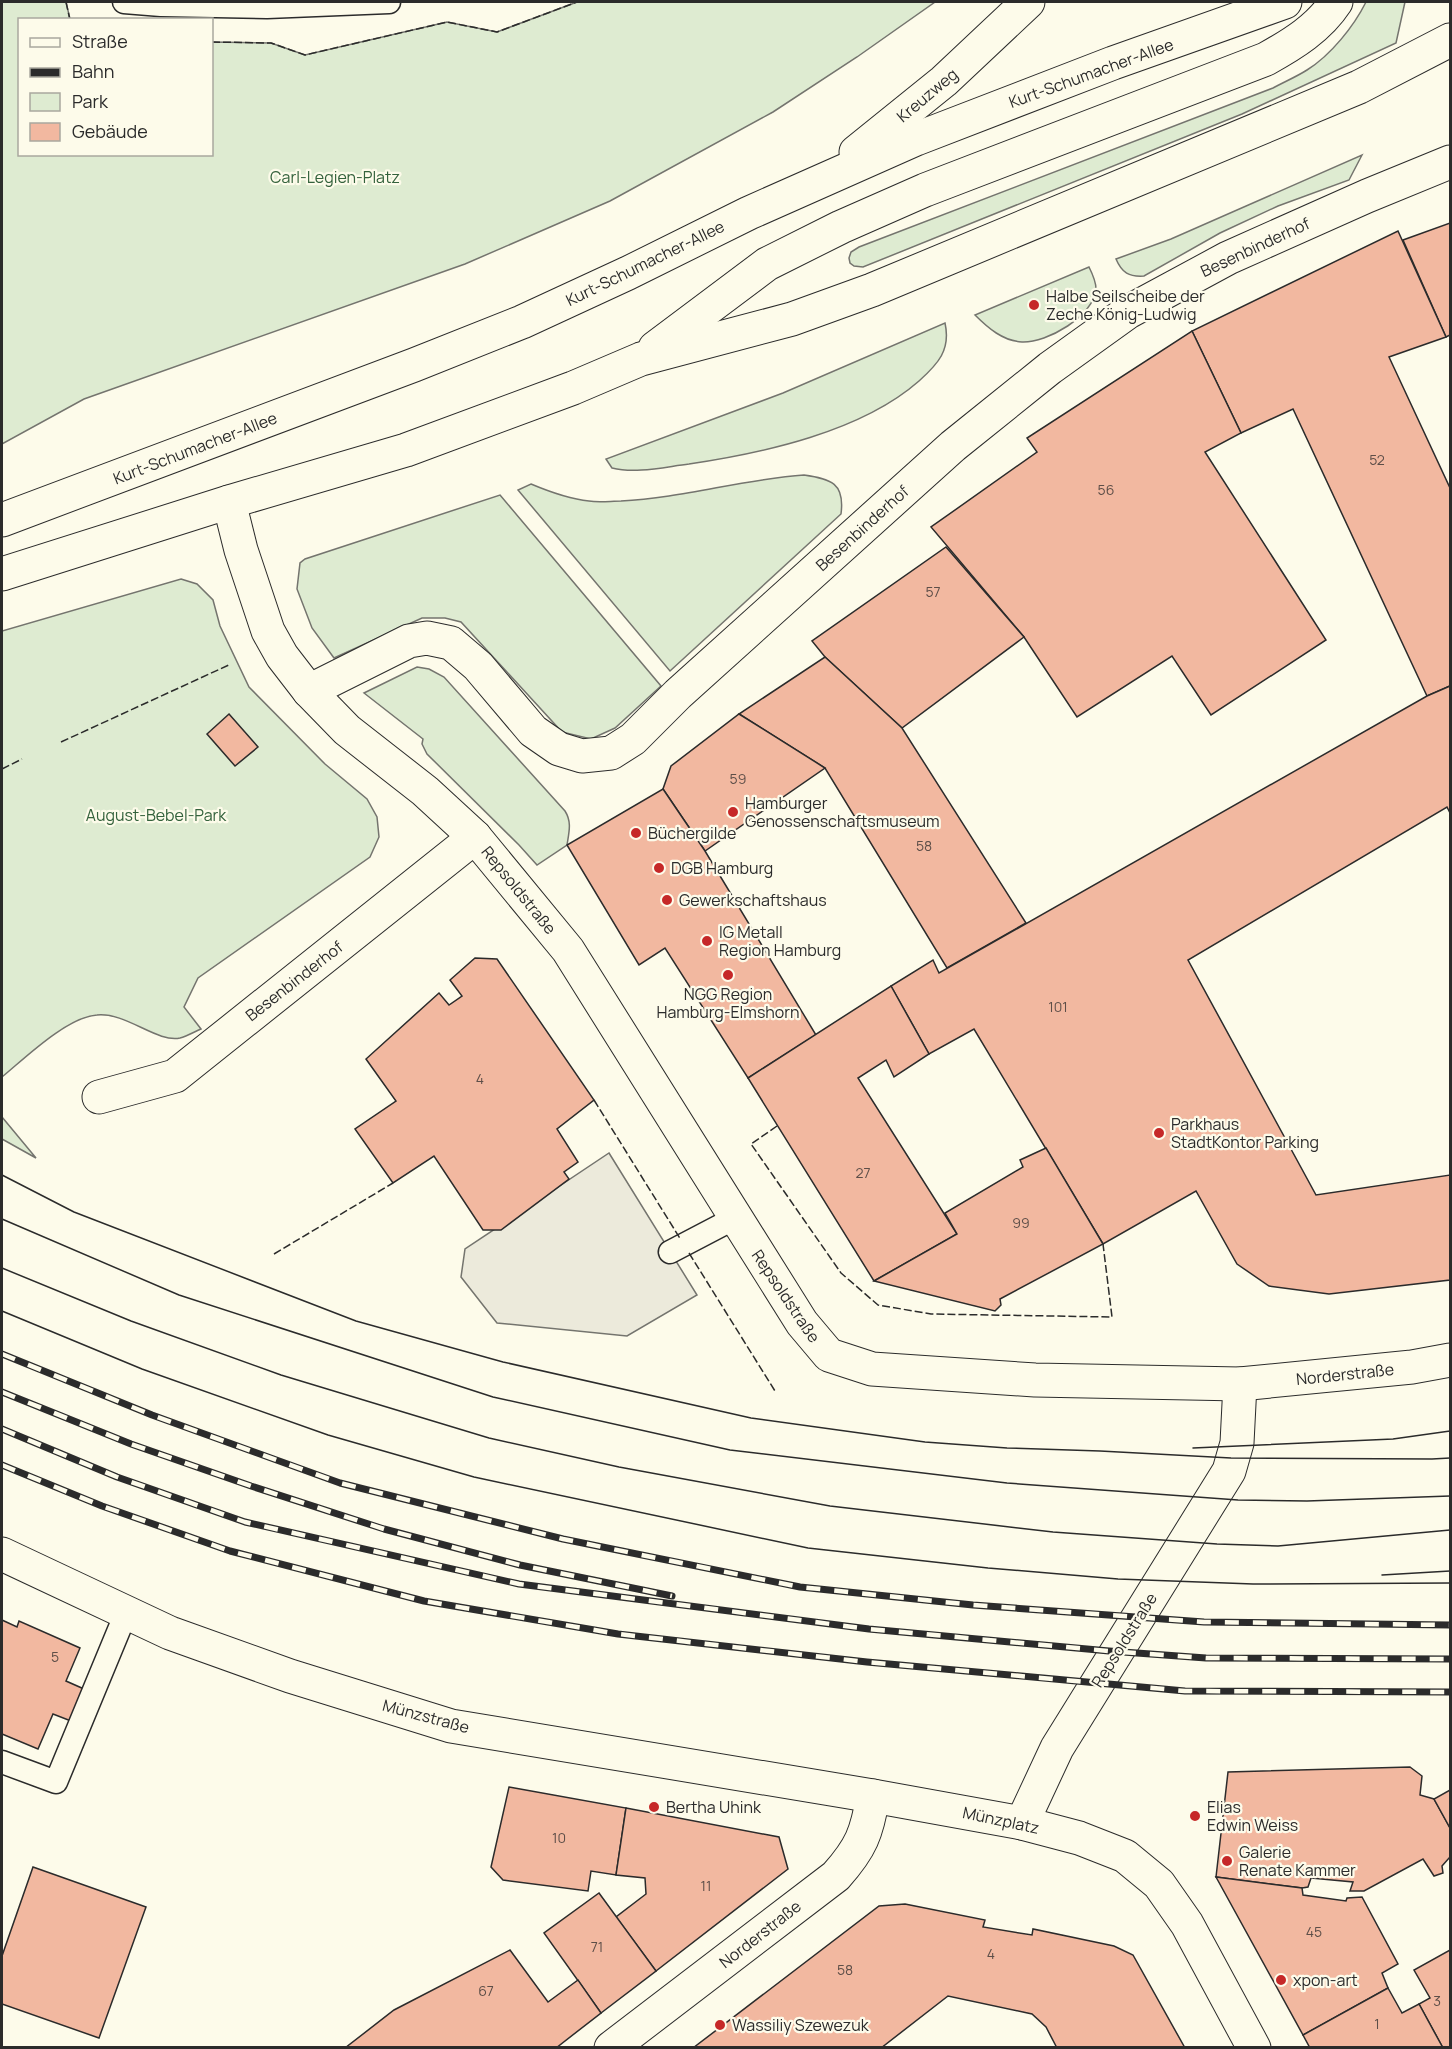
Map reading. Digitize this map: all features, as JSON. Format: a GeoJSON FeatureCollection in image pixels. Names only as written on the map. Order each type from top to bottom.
{"type":"FeatureCollection","features":[{"type":"Feature","properties":{"kind":"street","name":"Kreuzweg"},"geometry":{"type":"LineString","coordinates":[[819,181],[944,81],[1028,2]]}},
{"type":"Feature","properties":{"kind":"street","name":"Kurt-Schumacher-Allee"},"geometry":{"type":"LineString","coordinates":[[2,520],[522,322],[819,181],[916,139],[1113,63],[1285,2]]}},
{"type":"Feature","properties":{"kind":"street"},"geometry":{"type":"LineString","coordinates":[[641,359],[767,264],[841,227],[925,190],[1266,59],[1288,47],[1311,30],[1329,13],[1336,2]]}},
{"type":"Feature","properties":{"kind":"street"},"geometry":{"type":"LineString","coordinates":[[2,574],[229,502],[406,450],[573,388],[641,359],[792,319],[872,290],[1359,87],[1450,40]]}},
{"type":"Feature","properties":{"kind":"street","name":"Besenbinderhof"},"geometry":{"type":"LineString","coordinates":[[309,692],[409,641],[427,638],[452,643],[478,666],[533,731],[559,749],[582,756],[611,753],[633,740],[678,694],[953,446],[1050,368],[1128,312],[1228,258],[1450,162]]}},
{"type":"Feature","properties":{"kind":"street","name":"Repsoldstraße"},"geometry":{"type":"LineString","coordinates":[[229,502],[241,550],[268,631],[282,656],[309,692],[347,730],[425,791],[475,837],[568,950],[802,1323],[829,1355],[872,1370],[1035,1380],[1240,1384],[1237,1443],[1229,1471],[1057,1748],[1022,1823]]}},
{"type":"Feature","properties":{"kind":"street","name":"Besenbinderhof"},"geometry":{"type":"LineString","coordinates":[[99,1097],[175,1076],[475,837]]}},
{"type":"Feature","properties":{"kind":"street","name":"Norderstraße"},"geometry":{"type":"LineString","coordinates":[[1240,1384],[1412,1367],[1450,1360]]}},
{"type":"Feature","properties":{"kind":"street","name":"Münzstraße"},"geometry":{"type":"LineString","coordinates":[[2,1554],[170,1633],[290,1676],[451,1726],[873,1796]]}},
{"type":"Feature","properties":{"kind":"street","name":"Norderstraße"},"geometry":{"type":"LineString","coordinates":[[612,2048],[836,1876],[861,1844],[869,1822],[873,1796]]}},
{"type":"Feature","properties":{"kind":"street","name":"Münzplatz"},"geometry":{"type":"LineString","coordinates":[[873,1796],[1022,1823],[1079,1838],[1125,1856],[1159,1884],[1187,1924],[1254,2048]]}},
{"type":"Feature","properties":{"kind":"lane"},"geometry":{"type":"LineString","coordinates":[[124,2],[267,7],[389,2]]}},
{"type":"Feature","properties":{"kind":"lane"},"geometry":{"type":"LineString","coordinates":[[670,1252],[735,1218]]}},
{"type":"Feature","properties":{"kind":"lane"},"geometry":{"type":"LineString","coordinates":[[2,1762],[56,1782],[126,1613]]}},
{"type":"Feature","properties":{"kind":"green space","name":"Carl-Legien-Platz"},"geometry":{"type":"Polygon","coordinates":[[[2,2],[66,2],[70,18],[18,18],[18,156],[213,156],[213,42],[271,43],[305,55],[447,22],[497,32],[577,2],[935,2],[773,112],[610,201],[465,264],[84,399],[2,444],[2,2]]]}},
{"type":"Feature","properties":{"kind":"green space"},"geometry":{"type":"Polygon","coordinates":[[[1366,2],[1405,2],[1396,43],[1242,114],[863,267],[850,263],[851,252],[859,247],[1273,88],[1307,70],[1325,56],[1355,21],[1366,2]]]}},
{"type":"Feature","properties":{"kind":"green space"},"geometry":{"type":"Polygon","coordinates":[[[1362,155],[1349,180],[1278,206],[1220,233],[1144,276],[1127,273],[1116,259],[1171,239],[1362,155]]]}},
{"type":"Feature","properties":{"kind":"green space"},"geometry":{"type":"Polygon","coordinates":[[[1089,267],[1096,289],[1093,299],[1078,318],[1056,333],[1032,341],[1015,341],[991,329],[975,315],[1089,267]]]}},
{"type":"Feature","properties":{"kind":"green space"},"geometry":{"type":"Polygon","coordinates":[[[945,323],[944,349],[926,375],[895,399],[840,427],[810,438],[748,454],[660,468],[621,470],[612,468],[606,459],[783,393],[945,323]]]}},
{"type":"Feature","properties":{"kind":"green space"},"geometry":{"type":"Polygon","coordinates":[[[804,475],[822,478],[834,484],[841,495],[841,514],[670,671],[518,490],[531,484],[560,495],[582,500],[621,501],[804,475]]]}},
{"type":"Feature","properties":{"kind":"green space"},"geometry":{"type":"Polygon","coordinates":[[[500,495],[661,686],[615,728],[591,739],[562,732],[461,622],[445,618],[422,618],[334,658],[312,628],[297,589],[300,563],[305,559],[500,495]]]}},
{"type":"Feature","properties":{"kind":"green space","name":"August-Bebel-Park"},"geometry":{"type":"Polygon","coordinates":[[[181,579],[197,584],[213,600],[220,626],[249,687],[325,764],[367,799],[377,817],[379,837],[370,857],[198,978],[184,1007],[201,1029],[180,1038],[171,1038],[108,1015],[85,1017],[60,1030],[2,1077],[2,631],[181,579]]]}},
{"type":"Feature","properties":{"kind":"green space"},"geometry":{"type":"Polygon","coordinates":[[[417,667],[429,669],[444,677],[565,811],[569,823],[567,845],[537,865],[427,754],[422,744],[423,739],[364,693],[417,667]]]}},
{"type":"Feature","properties":{"kind":"green space"},"geometry":{"type":"Polygon","coordinates":[[[2,1117],[36,1158],[2,1139],[2,1117]]]}},
{"type":"Feature","properties":{"kind":"shaded area"},"geometry":{"type":"Polygon","coordinates":[[[609,1153],[697,1295],[627,1336],[497,1323],[461,1277],[465,1249],[609,1153]]]}},
{"type":"Feature","properties":{"kind":"building"},"geometry":{"type":"Polygon","coordinates":[[[1450,223],[1450,335],[1446,337],[1403,240],[1450,223]]]}},
{"type":"Feature","properties":{"kind":"building"},"geometry":{"type":"Polygon","coordinates":[[[1398,231],[1446,337],[1389,357],[1450,488],[1450,686],[1427,696],[1293,409],[1241,433],[1192,331],[1398,231]]]}},
{"type":"Feature","properties":{"kind":"building"},"geometry":{"type":"Polygon","coordinates":[[[1192,331],[1241,433],[1205,452],[1326,640],[1211,715],[1172,656],[1077,717],[1024,637],[931,527],[1037,452],[1027,438],[1192,331]]]}},
{"type":"Feature","properties":{"kind":"building"},"geometry":{"type":"Polygon","coordinates":[[[946,547],[1024,637],[902,728],[825,657],[812,641],[946,547]]]}},
{"type":"Feature","properties":{"kind":"building"},"geometry":{"type":"Polygon","coordinates":[[[825,657],[902,728],[1026,923],[947,968],[825,768],[739,714],[825,657]]]}},
{"type":"Feature","properties":{"kind":"building"},"geometry":{"type":"Polygon","coordinates":[[[1450,686],[1450,813],[1447,807],[1188,960],[1316,1195],[1450,1175],[1450,1280],[1329,1294],[1269,1286],[1237,1264],[1196,1191],[1103,1244],[974,1029],[929,1054],[891,986],[933,960],[939,973],[1427,696],[1450,686]]]}},
{"type":"Feature","properties":{"kind":"building"},"geometry":{"type":"Polygon","coordinates":[[[229,714],[258,747],[235,766],[207,734],[229,714]]]}},
{"type":"Feature","properties":{"kind":"building"},"geometry":{"type":"Polygon","coordinates":[[[739,714],[825,768],[705,851],[663,789],[671,766],[739,714]]]}},
{"type":"Feature","properties":{"kind":"building","name":"Gewerkschaftshaus"},"geometry":{"type":"Polygon","coordinates":[[[663,789],[705,851],[816,1035],[748,1078],[665,948],[639,965],[567,845],[663,789]]]}},
{"type":"Feature","properties":{"kind":"building"},"geometry":{"type":"Polygon","coordinates":[[[475,958],[497,959],[594,1100],[557,1129],[578,1162],[564,1172],[569,1179],[501,1230],[483,1230],[434,1156],[393,1183],[355,1129],[396,1101],[366,1059],[439,993],[449,1005],[462,996],[450,980],[475,958]]]}},
{"type":"Feature","properties":{"kind":"building"},"geometry":{"type":"Polygon","coordinates":[[[891,986],[929,1054],[894,1077],[886,1060],[858,1078],[957,1234],[874,1281],[748,1078],[891,986]]]}},
{"type":"Feature","properties":{"kind":"building"},"geometry":{"type":"Polygon","coordinates":[[[1046,1148],[1103,1244],[1000,1299],[1001,1305],[995,1311],[874,1281],[957,1234],[945,1213],[1023,1167],[1020,1160],[1046,1148]]]}},
{"type":"Feature","properties":{"kind":"building"},"geometry":{"type":"Polygon","coordinates":[[[2,1620],[17,1627],[19,1621],[80,1648],[66,1681],[84,1689],[71,1721],[53,1714],[38,1749],[2,1734],[2,1620]]]}},
{"type":"Feature","properties":{"kind":"building"},"geometry":{"type":"Polygon","coordinates":[[[1410,1767],[1422,1776],[1420,1795],[1434,1799],[1450,1828],[1450,1857],[1442,1866],[1443,1873],[1434,1876],[1423,1859],[1364,1891],[1350,1891],[1353,1882],[1311,1878],[1308,1887],[1302,1888],[1216,1877],[1228,1772],[1410,1767]]]}},
{"type":"Feature","properties":{"kind":"building"},"geometry":{"type":"Polygon","coordinates":[[[509,1787],[626,1808],[616,1875],[591,1871],[588,1891],[503,1880],[491,1867],[509,1787]]]}},
{"type":"Feature","properties":{"kind":"building"},"geometry":{"type":"Polygon","coordinates":[[[1450,1790],[1450,1828],[1434,1799],[1450,1790]]]}},
{"type":"Feature","properties":{"kind":"building"},"geometry":{"type":"Polygon","coordinates":[[[626,1808],[779,1837],[788,1869],[656,1971],[616,1917],[646,1894],[645,1878],[616,1875],[626,1808]]]}},
{"type":"Feature","properties":{"kind":"building"},"geometry":{"type":"Polygon","coordinates":[[[33,1867],[146,1907],[99,2038],[2,2004],[2,1956],[33,1867]]]}},
{"type":"Feature","properties":{"kind":"building"},"geometry":{"type":"Polygon","coordinates":[[[1216,1877],[1302,1888],[1303,1895],[1346,1901],[1347,1898],[1362,1897],[1398,1964],[1382,1973],[1388,1988],[1303,2035],[1216,1877]]]}},
{"type":"Feature","properties":{"kind":"building"},"geometry":{"type":"Polygon","coordinates":[[[599,1893],[656,1971],[601,2013],[544,1933],[599,1893]]]}},
{"type":"Feature","properties":{"kind":"building"},"geometry":{"type":"Polygon","coordinates":[[[905,1904],[985,1920],[983,1927],[1032,1935],[1033,1929],[1114,1946],[1133,1955],[1185,2048],[1057,2048],[1046,2027],[1032,2014],[948,1996],[881,2048],[693,2048],[879,1906],[905,1904]]]}},
{"type":"Feature","properties":{"kind":"building"},"geometry":{"type":"Polygon","coordinates":[[[510,1950],[548,2002],[578,1980],[601,2013],[556,2048],[345,2048],[394,2010],[510,1950]]]}},
{"type":"Feature","properties":{"kind":"building"},"geometry":{"type":"Polygon","coordinates":[[[1450,1950],[1450,2048],[1443,2048],[1419,2004],[1430,1998],[1414,1970],[1450,1950]]]}},
{"type":"Feature","properties":{"kind":"building"},"geometry":{"type":"Polygon","coordinates":[[[1388,1988],[1402,2013],[1419,2004],[1443,2048],[1310,2048],[1303,2035],[1388,1988]]]}},
{"type":"Feature","properties":{"kind":"tram line"},"geometry":{"type":"LineString","coordinates":[[2,1175],[74,1212],[356,1321],[503,1362],[751,1418],[925,1442],[1007,1448],[1231,1458],[1450,1458]]}},
{"type":"Feature","properties":{"kind":"tram line"},"geometry":{"type":"LineString","coordinates":[[2,1219],[179,1295],[493,1397],[730,1450],[1007,1483],[1238,1500],[1307,1501],[1450,1496]]}},
{"type":"Feature","properties":{"kind":"tram line"},"geometry":{"type":"LineString","coordinates":[[2,1268],[131,1321],[281,1375],[489,1438],[619,1467],[830,1506],[1053,1532],[1217,1544],[1278,1546],[1450,1530]]}},
{"type":"Feature","properties":{"kind":"tram line"},"geometry":{"type":"LineString","coordinates":[[2,1311],[142,1369],[328,1435],[474,1477],[808,1548],[988,1568],[1118,1579],[1253,1584],[1450,1583]]}},
{"type":"Feature","properties":{"kind":"tram line"},"geometry":{"type":"LineString","coordinates":[[1193,1448],[1393,1439],[1450,1431]]}},
{"type":"Feature","properties":{"kind":"tram line"},"geometry":{"type":"LineString","coordinates":[[1382,1575],[1450,1571]]}},
{"type":"Feature","properties":{"kind":"railway"},"geometry":{"type":"LineString","coordinates":[[2,1354],[152,1415],[340,1483],[563,1539],[800,1587],[973,1605],[1204,1622],[1450,1625]]}},
{"type":"Feature","properties":{"kind":"railway"},"geometry":{"type":"LineString","coordinates":[[2,1392],[131,1444],[384,1529],[520,1565],[672,1596]]}},
{"type":"Feature","properties":{"kind":"railway"},"geometry":{"type":"LineString","coordinates":[[2,1429],[117,1477],[245,1522],[519,1584],[869,1629],[1109,1651],[1206,1658],[1450,1659]]}},
{"type":"Feature","properties":{"kind":"railway"},"geometry":{"type":"LineString","coordinates":[[2,1465],[102,1506],[230,1551],[424,1601],[618,1634],[867,1662],[1185,1691],[1450,1692]]}},
{"type":"Feature","properties":{"kind":"fence"},"geometry":{"type":"LineString","coordinates":[[66,2],[70,18]]}},
{"type":"Feature","properties":{"kind":"fence"},"geometry":{"type":"LineString","coordinates":[[213,42],[271,43],[305,55],[447,22],[497,32],[577,2]]}},
{"type":"Feature","properties":{"kind":"fence"},"geometry":{"type":"LineString","coordinates":[[61,742],[231,664]]}},
{"type":"Feature","properties":{"kind":"fence"},"geometry":{"type":"LineString","coordinates":[[2,769],[22,759]]}},
{"type":"Feature","properties":{"kind":"fence"},"geometry":{"type":"LineString","coordinates":[[594,1100],[681,1240]]}},
{"type":"Feature","properties":{"kind":"fence"},"geometry":{"type":"LineString","coordinates":[[777,1126],[751,1144],[841,1273],[878,1305],[931,1314],[1112,1317],[1103,1244]]}},
{"type":"Feature","properties":{"kind":"fence"},"geometry":{"type":"LineString","coordinates":[[274,1254],[393,1183]]}},
{"type":"Feature","properties":{"kind":"fence"},"geometry":{"type":"LineString","coordinates":[[689,1253],[775,1391]]}},
{"type":"Feature","properties":{"kind":"place","name":"Halbe Seilscheibe der Zeche König-Ludwig"},"geometry":{"type":"Point","coordinates":[1034,305]}},
{"type":"Feature","properties":{"kind":"place","name":"Hamburger Genossenschaftsmuseum"},"geometry":{"type":"Point","coordinates":[733,812]}},
{"type":"Feature","properties":{"kind":"place","name":"Büchergilde"},"geometry":{"type":"Point","coordinates":[636,833]}},
{"type":"Feature","properties":{"kind":"place","name":"DGB Hamburg"},"geometry":{"type":"Point","coordinates":[659,868]}},
{"type":"Feature","properties":{"kind":"place","name":"Gewerkschaftshaus"},"geometry":{"type":"Point","coordinates":[667,900]}},
{"type":"Feature","properties":{"kind":"place","name":"IG Metall Region Hamburg"},"geometry":{"type":"Point","coordinates":[707,941]}},
{"type":"Feature","properties":{"kind":"place","name":"NGG Region Hamburg-Elmshorn"},"geometry":{"type":"Point","coordinates":[728,975]}},
{"type":"Feature","properties":{"kind":"place","name":"Parkhaus StadtKontor Parking"},"geometry":{"type":"Point","coordinates":[1159,1133]}},
{"type":"Feature","properties":{"kind":"place","name":"Bertha Uhink"},"geometry":{"type":"Point","coordinates":[654,1807]}},
{"type":"Feature","properties":{"kind":"place","name":"Elias Edwin Weiss"},"geometry":{"type":"Point","coordinates":[1195,1816]}},
{"type":"Feature","properties":{"kind":"place","name":"Galerie Renate Kammer"},"geometry":{"type":"Point","coordinates":[1227,1861]}},
{"type":"Feature","properties":{"kind":"place","name":"xpon-art"},"geometry":{"type":"Point","coordinates":[1281,1980]}},
{"type":"Feature","properties":{"kind":"place","name":"Wassiliy Szewezuk"},"geometry":{"type":"Point","coordinates":[720,2025]}}]}
